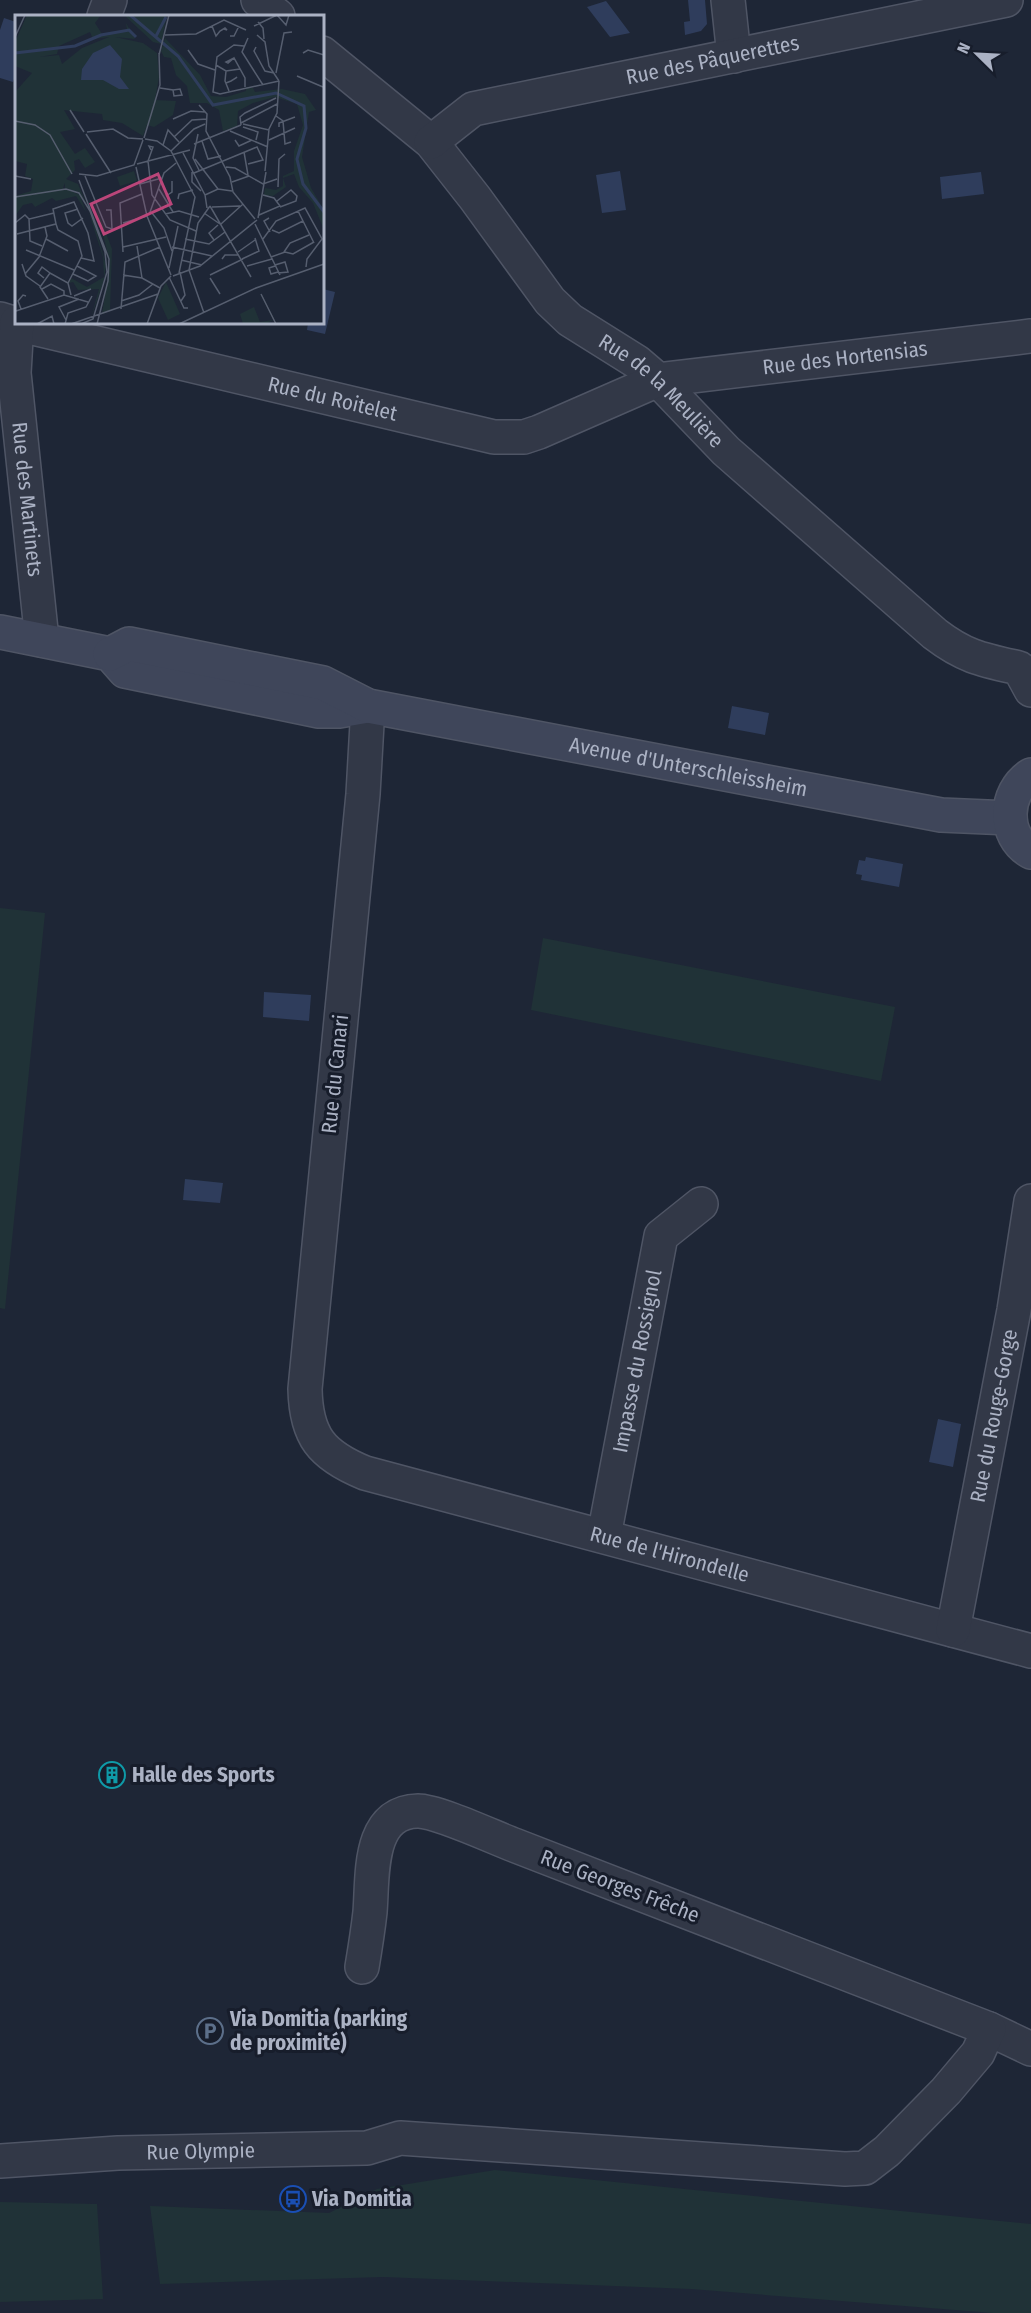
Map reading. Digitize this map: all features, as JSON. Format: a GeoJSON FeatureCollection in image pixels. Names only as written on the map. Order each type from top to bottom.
{"type":"FeatureCollection","features":[{"type":"Feature","properties":{"kind":"street"},"geometry":{"type":"LineString","coordinates":[[104,15],[111,0]]}},
{"type":"Feature","properties":{"kind":"street"},"geometry":{"type":"LineString","coordinates":[[258,0],[277,15]]}},
{"type":"Feature","properties":{"kind":"street"},"geometry":{"type":"LineString","coordinates":[[728,0],[734,56]]}},
{"type":"Feature","properties":{"kind":"street","name":"Rue des Pâquerettes"},"geometry":{"type":"LineString","coordinates":[[431,142],[473,109],[1005,0]]}},
{"type":"Feature","properties":{"kind":"street","name":"Rue de la Meulière"},"geometry":{"type":"LineString","coordinates":[[324,55],[431,142],[550,301],[570,320],[637,362],[658,380],[726,452],[935,634],[952,647],[971,657],[1027,674]]}},
{"type":"Feature","properties":{"kind":"street","name":"Rue des Martinets"},"geometry":{"type":"LineString","coordinates":[[11,322],[14,373],[42,640]]}},
{"type":"Feature","properties":{"kind":"street","name":"Rue du Roitelet"},"geometry":{"type":"LineString","coordinates":[[19,324],[471,431],[509,438],[539,432],[658,380]]}},
{"type":"Feature","properties":{"kind":"street","name":"Rue des Hortensias"},"geometry":{"type":"LineString","coordinates":[[658,380],[1031,336]]}},
{"type":"Feature","properties":{"kind":"street","name":"Avenue d'Unterschleissheim"},"geometry":{"type":"LineString","coordinates":[[0,632],[110,654],[125,671],[319,711],[339,711],[368,706],[932,813],[975,818],[1010,818]]}},
{"type":"Feature","properties":{"kind":"street","name":"Rue du Canari"},"geometry":{"type":"LineString","coordinates":[[317,1439],[308,1417],[305,1389],[363,794],[368,706]]}},
{"type":"Feature","properties":{"kind":"street"},"geometry":{"type":"LineString","coordinates":[[1031,775],[1018,787],[1012,798],[1010,818],[1018,841],[1031,852]]}},
{"type":"Feature","properties":{"kind":"street","name":"Rue du Rouge-Gorge"},"geometry":{"type":"LineString","coordinates":[[953,1630],[1014,1310],[1031,1201]]}},
{"type":"Feature","properties":{"kind":"street","name":"Impasse du Rossignol"},"geometry":{"type":"LineString","coordinates":[[604,1536],[661,1236],[701,1204]]}},
{"type":"Feature","properties":{"kind":"street","name":"Rue de l'Hirondelle"},"geometry":{"type":"LineString","coordinates":[[317,1439],[342,1464],[365,1473],[1031,1651]]}},
{"type":"Feature","properties":{"kind":"street","name":"Rue Georges Frêche"},"geometry":{"type":"LineString","coordinates":[[363,1967],[370,1912],[372,1871],[378,1836],[395,1816],[419,1811],[504,1841],[989,2029],[1031,2049]]}},
{"type":"Feature","properties":{"kind":"street","name":"Rue Olympie"},"geometry":{"type":"LineString","coordinates":[[0,2161],[118,2153],[367,2148],[400,2138],[834,2169],[865,2168],[887,2151],[946,2091],[978,2053],[989,2029]]}},
{"type":"Feature","properties":{"kind":"shaded area"},"geometry":{"type":"Polygon","coordinates":[[[0,908],[45,913],[5,1309],[0,1308],[0,908]]]}},
{"type":"Feature","properties":{"kind":"shaded area"},"geometry":{"type":"Polygon","coordinates":[[[543,938],[895,1007],[881,1081],[531,1010],[543,938]]]}},
{"type":"Feature","properties":{"kind":"shaded area"},"geometry":{"type":"Polygon","coordinates":[[[495,2170],[1031,2224],[1031,2313],[993,2313],[691,2289],[383,2277],[160,2284],[150,2206],[329,2213],[377,2189],[495,2170]]]}},
{"type":"Feature","properties":{"kind":"shaded area"},"geometry":{"type":"Polygon","coordinates":[[[0,2202],[97,2204],[103,2299],[0,2302],[0,2202]]]}},
{"type":"Feature","properties":{"kind":"water"},"geometry":{"type":"Polygon","coordinates":[[[688,0],[705,0],[707,24],[701,31],[685,35],[684,22],[690,21],[688,0]]]}},
{"type":"Feature","properties":{"kind":"water"},"geometry":{"type":"Polygon","coordinates":[[[606,1],[630,33],[610,37],[587,7],[606,1]]]}},
{"type":"Feature","properties":{"kind":"water"},"geometry":{"type":"Polygon","coordinates":[[[4,18],[15,22],[15,76],[13,82],[0,78],[0,30],[4,18]]]}},
{"type":"Feature","properties":{"kind":"water"},"geometry":{"type":"Polygon","coordinates":[[[620,171],[626,210],[602,213],[596,175],[620,171]]]}},
{"type":"Feature","properties":{"kind":"water"},"geometry":{"type":"Polygon","coordinates":[[[981,172],[984,194],[942,199],[940,177],[981,172]]]}},
{"type":"Feature","properties":{"kind":"water"},"geometry":{"type":"Polygon","coordinates":[[[324,289],[335,292],[325,334],[307,330],[308,324],[324,324],[324,289]]]}},
{"type":"Feature","properties":{"kind":"water"},"geometry":{"type":"Polygon","coordinates":[[[732,706],[769,713],[765,735],[728,728],[732,706]]]}},
{"type":"Feature","properties":{"kind":"water"},"geometry":{"type":"Polygon","coordinates":[[[866,857],[903,864],[899,887],[861,880],[862,875],[856,874],[859,860],[865,861],[866,857]]]}},
{"type":"Feature","properties":{"kind":"water"},"geometry":{"type":"Polygon","coordinates":[[[264,992],[311,995],[309,1021],[263,1017],[264,992]]]}},
{"type":"Feature","properties":{"kind":"water"},"geometry":{"type":"Polygon","coordinates":[[[185,1179],[223,1183],[220,1203],[183,1200],[185,1179]]]}},
{"type":"Feature","properties":{"kind":"water"},"geometry":{"type":"Polygon","coordinates":[[[938,1419],[961,1424],[953,1467],[929,1462],[938,1419]]]}},
{"type":"Feature","properties":{"kind":"place","name":"Halle des Sports"},"geometry":{"type":"Point","coordinates":[112,1775]}},
{"type":"Feature","properties":{"kind":"place","name":"Via Domitia (parking de proximité)"},"geometry":{"type":"Point","coordinates":[210,2031]}},
{"type":"Feature","properties":{"kind":"place","name":"Via Domitia"},"geometry":{"type":"Point","coordinates":[293,2199]}}]}
